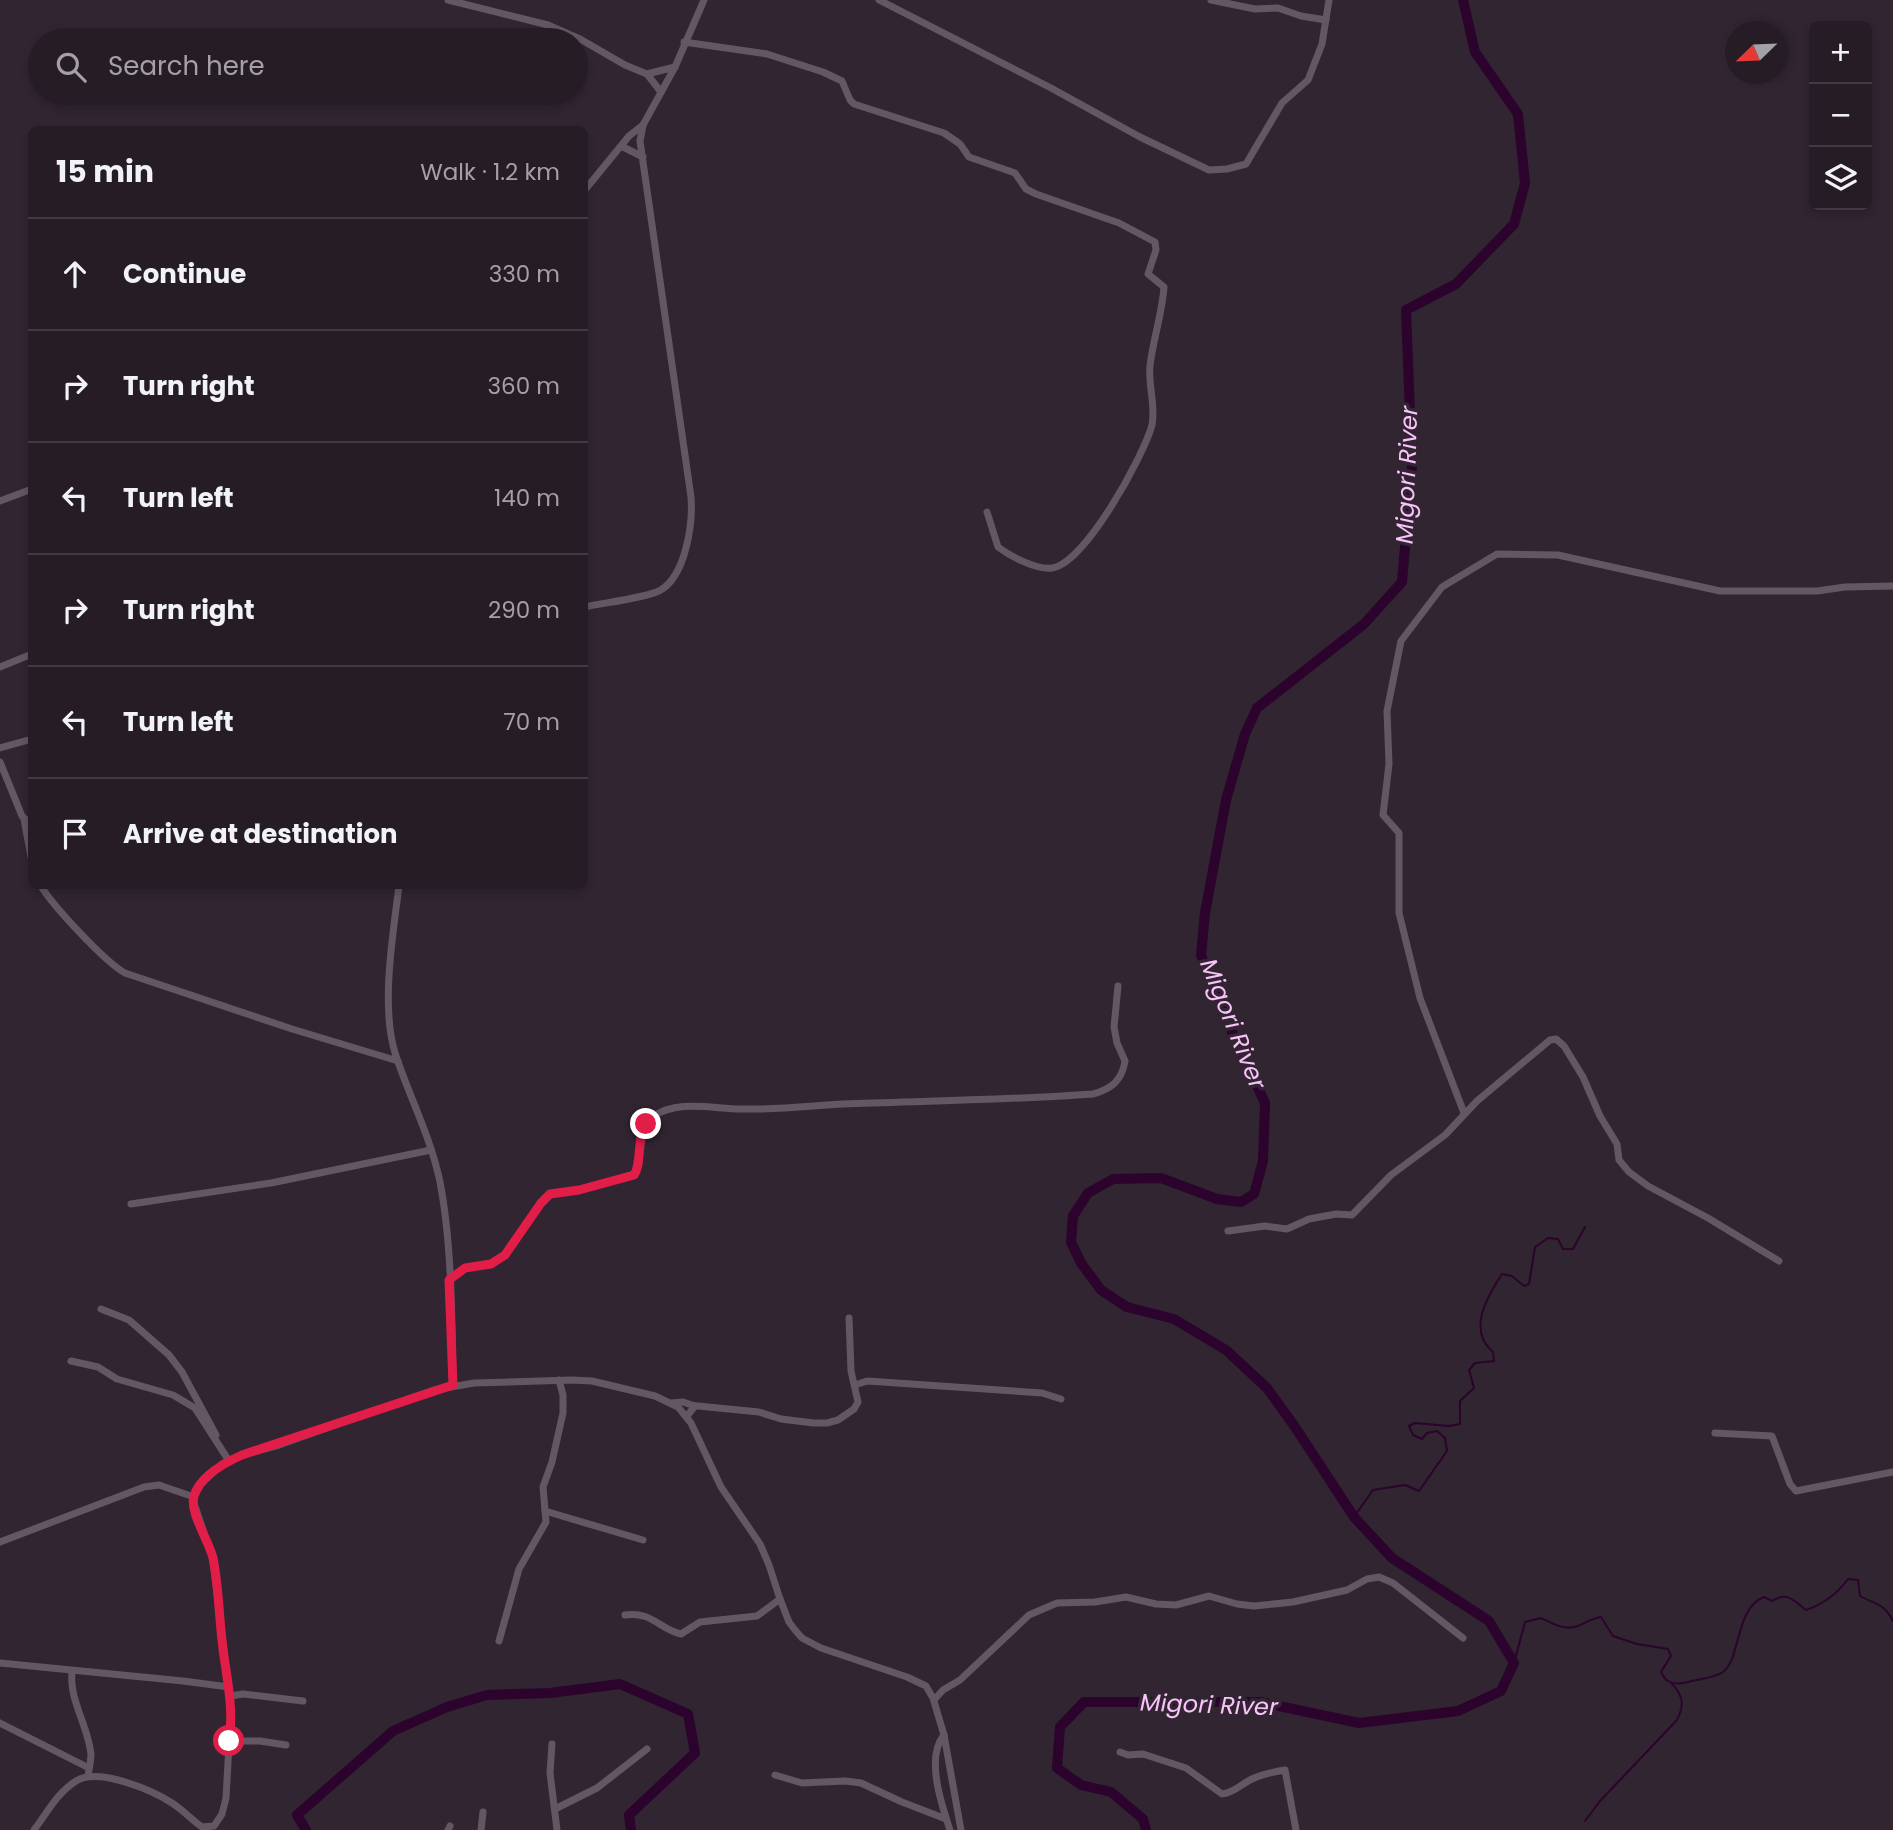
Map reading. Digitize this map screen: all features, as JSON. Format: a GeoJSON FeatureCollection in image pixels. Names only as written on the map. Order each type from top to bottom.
{"type":"FeatureCollection","features":[{"type":"Feature","properties":{"kind":"street"},"geometry":{"type":"LineString","coordinates":[[448,0],[555,28]]}},
{"type":"Feature","properties":{"kind":"street"},"geometry":{"type":"LineString","coordinates":[[588,606],[655,593],[668,584],[683,555],[692,521],[640,141],[643,125],[675,66],[704,0]]}},
{"type":"Feature","properties":{"kind":"street"},"geometry":{"type":"LineString","coordinates":[[879,0],[1051,88],[1139,137],[1209,170],[1235,167],[1248,162],[1282,103],[1308,80],[1322,44],[1329,0]]}},
{"type":"Feature","properties":{"kind":"street"},"geometry":{"type":"LineString","coordinates":[[1210,0],[1255,9],[1278,8],[1301,16],[1326,20]]}},
{"type":"Feature","properties":{"kind":"street"},"geometry":{"type":"LineString","coordinates":[[684,42],[767,54],[823,72],[842,82],[854,104],[944,133],[960,144],[969,157],[1014,173],[1026,188],[1036,194],[1119,223],[1155,242],[1156,250],[1149,274],[1164,287],[1161,318],[1150,368],[1153,420],[1138,458],[1107,514],[1062,565],[1052,568],[1041,567],[998,547],[987,512]]}},
{"type":"Feature","properties":{"kind":"street"},"geometry":{"type":"LineString","coordinates":[[588,44],[647,74],[662,92]]}},
{"type":"Feature","properties":{"kind":"street"},"geometry":{"type":"LineString","coordinates":[[647,74],[675,66]]}},
{"type":"Feature","properties":{"kind":"street"},"geometry":{"type":"LineString","coordinates":[[588,186],[629,136],[643,125]]}},
{"type":"Feature","properties":{"kind":"street"},"geometry":{"type":"LineString","coordinates":[[621,146],[643,157]]}},
{"type":"Feature","properties":{"kind":"street"},"geometry":{"type":"LineString","coordinates":[[0,501],[28,490]]}},
{"type":"Feature","properties":{"kind":"street"},"geometry":{"type":"LineString","coordinates":[[1464,1113],[1420,998],[1399,913],[1399,832],[1383,815],[1389,764],[1387,711],[1401,641],[1442,587],[1497,554],[1558,555],[1720,592],[1816,591],[1845,587],[1893,586]]}},
{"type":"Feature","properties":{"kind":"street"},"geometry":{"type":"LineString","coordinates":[[0,667],[28,656]]}},
{"type":"Feature","properties":{"kind":"street"},"geometry":{"type":"LineString","coordinates":[[0,748],[28,740]]}},
{"type":"Feature","properties":{"kind":"street"},"geometry":{"type":"LineString","coordinates":[[0,762],[28,819]]}},
{"type":"Feature","properties":{"kind":"street"},"geometry":{"type":"LineString","coordinates":[[44,889],[73,924],[112,964],[125,973],[398,1062]]}},
{"type":"Feature","properties":{"kind":"street"},"geometry":{"type":"LineString","coordinates":[[399,889],[392,948],[391,1035],[441,1186],[449,1280],[453,1385]]}},
{"type":"Feature","properties":{"kind":"street"},"geometry":{"type":"LineString","coordinates":[[449,1280],[465,1268],[491,1264],[505,1255],[550,1194],[579,1190],[634,1175],[639,1166],[640,1134],[655,1115],[668,1110],[689,1107],[741,1109],[940,1102],[1093,1094],[1107,1090],[1117,1082],[1125,1061],[1114,1027],[1118,986]]}},
{"type":"Feature","properties":{"kind":"street"},"geometry":{"type":"LineString","coordinates":[[1228,1231],[1265,1226],[1287,1229],[1310,1219],[1336,1214],[1352,1215],[1391,1175],[1445,1135],[1464,1113],[1550,1041],[1558,1039],[1583,1077],[1597,1111],[1617,1144],[1621,1163],[1629,1172],[1648,1186],[1779,1261]]}},
{"type":"Feature","properties":{"kind":"street"},"geometry":{"type":"LineString","coordinates":[[131,1204],[271,1183],[431,1150]]}},
{"type":"Feature","properties":{"kind":"street"},"geometry":{"type":"LineString","coordinates":[[101,1310],[129,1320],[169,1355],[182,1372],[212,1425],[216,1439]]}},
{"type":"Feature","properties":{"kind":"street"},"geometry":{"type":"LineString","coordinates":[[672,1403],[754,1411],[781,1419],[827,1423],[838,1420],[856,1407],[858,1399],[851,1371],[849,1318]]}},
{"type":"Feature","properties":{"kind":"street"},"geometry":{"type":"LineString","coordinates":[[71,1361],[98,1367],[117,1378],[182,1399],[195,1409],[229,1461]]}},
{"type":"Feature","properties":{"kind":"street"},"geometry":{"type":"LineString","coordinates":[[499,1641],[519,1569],[544,1528],[542,1494],[563,1413],[563,1395],[559,1380]]}},
{"type":"Feature","properties":{"kind":"street"},"geometry":{"type":"LineString","coordinates":[[0,1723],[88,1772],[112,1778],[162,1798],[202,1827],[209,1828],[217,1823],[226,1798],[230,1696],[213,1560],[195,1510],[194,1497],[207,1478],[229,1461],[360,1414],[453,1385],[559,1380],[592,1381],[655,1396],[672,1403],[687,1416],[721,1487],[760,1544],[789,1622],[802,1637],[926,1686],[936,1686],[943,1690]]}},
{"type":"Feature","properties":{"kind":"street"},"geometry":{"type":"LineString","coordinates":[[855,1385],[867,1381],[961,1386],[1042,1394],[1060,1399]]}},
{"type":"Feature","properties":{"kind":"street"},"geometry":{"type":"LineString","coordinates":[[687,1416],[695,1406]]}},
{"type":"Feature","properties":{"kind":"street"},"geometry":{"type":"LineString","coordinates":[[1715,1433],[1772,1436],[1790,1484],[1796,1491],[1893,1472]]}},
{"type":"Feature","properties":{"kind":"street"},"geometry":{"type":"LineString","coordinates":[[0,1542],[144,1487],[159,1485],[194,1497]]}},
{"type":"Feature","properties":{"kind":"street"},"geometry":{"type":"LineString","coordinates":[[545,1511],[643,1540]]}},
{"type":"Feature","properties":{"kind":"street"},"geometry":{"type":"LineString","coordinates":[[934,1700],[943,1690],[960,1680],[1029,1615],[1057,1603],[1095,1602],[1126,1597],[1156,1604],[1177,1605],[1209,1596],[1237,1605],[1254,1606],[1293,1602],[1347,1590],[1367,1579],[1379,1577],[1393,1583],[1463,1638]]}},
{"type":"Feature","properties":{"kind":"street"},"geometry":{"type":"LineString","coordinates":[[625,1615],[647,1615],[681,1633],[699,1622],[757,1616],[780,1599]]}},
{"type":"Feature","properties":{"kind":"street"},"geometry":{"type":"LineString","coordinates":[[0,1663],[229,1687]]}},
{"type":"Feature","properties":{"kind":"street"},"geometry":{"type":"LineString","coordinates":[[34,1830],[60,1795],[88,1772],[91,1753],[76,1707],[71,1682],[72,1671]]}},
{"type":"Feature","properties":{"kind":"street"},"geometry":{"type":"LineString","coordinates":[[926,1686],[934,1700],[944,1735],[961,1830]]}},
{"type":"Feature","properties":{"kind":"street"},"geometry":{"type":"LineString","coordinates":[[230,1696],[243,1694],[303,1701]]}},
{"type":"Feature","properties":{"kind":"street"},"geometry":{"type":"LineString","coordinates":[[944,1735],[937,1744],[936,1768],[950,1830]]}},
{"type":"Feature","properties":{"kind":"street"},"geometry":{"type":"LineString","coordinates":[[229,1741],[260,1741],[286,1745]]}},
{"type":"Feature","properties":{"kind":"street"},"geometry":{"type":"LineString","coordinates":[[552,1744],[550,1773],[557,1830]]}},
{"type":"Feature","properties":{"kind":"street"},"geometry":{"type":"LineString","coordinates":[[555,1810],[597,1788],[647,1749]]}},
{"type":"Feature","properties":{"kind":"street"},"geometry":{"type":"LineString","coordinates":[[1120,1752],[1132,1756],[1140,1753],[1186,1768],[1222,1794],[1231,1793],[1266,1773],[1285,1770],[1297,1830]]}},
{"type":"Feature","properties":{"kind":"street"},"geometry":{"type":"LineString","coordinates":[[775,1775],[797,1782],[845,1781],[866,1784],[946,1819]]}},
{"type":"Feature","properties":{"kind":"street"},"geometry":{"type":"LineString","coordinates":[[481,1830],[483,1812]]}},
{"type":"Feature","properties":{"kind":"waterway","name":"Migori River"},"geometry":{"type":"LineString","coordinates":[[1146,1830],[1143,1819],[1111,1792],[1081,1785],[1057,1768],[1060,1727],[1084,1702],[1260,1702],[1359,1723],[1458,1711],[1501,1691],[1514,1663],[1489,1621],[1392,1558],[1354,1517],[1267,1388],[1226,1350],[1174,1319],[1127,1307],[1101,1290],[1081,1263],[1071,1242],[1073,1216],[1088,1193],[1113,1179],[1161,1178],[1217,1199],[1241,1202],[1254,1194],[1263,1161],[1265,1103],[1220,1006],[1201,955],[1205,913],[1226,800],[1245,734],[1257,708],[1364,624],[1402,582],[1412,465],[1406,310],[1456,284],[1514,224],[1525,183],[1518,114],[1475,52],[1463,0]]}},
{"type":"Feature","properties":{"kind":"waterway"},"geometry":{"type":"LineString","coordinates":[[1354,1517],[1373,1490],[1405,1485],[1419,1491],[1447,1451],[1445,1438],[1437,1431],[1427,1433],[1422,1439],[1413,1435],[1409,1426],[1415,1423],[1449,1426],[1460,1424],[1460,1401],[1474,1388],[1469,1370],[1475,1363],[1494,1361],[1493,1352],[1481,1334],[1480,1324],[1486,1303],[1502,1274],[1512,1276],[1524,1286],[1529,1284],[1535,1247],[1548,1238],[1558,1239],[1563,1249],[1573,1249],[1585,1227]]}},
{"type":"Feature","properties":{"kind":"waterway"},"geometry":{"type":"LineString","coordinates":[[1514,1663],[1525,1622],[1541,1618],[1570,1628],[1601,1617],[1613,1636],[1637,1644],[1668,1649],[1671,1656],[1661,1672],[1666,1680],[1678,1684],[1711,1677],[1723,1672],[1729,1665],[1743,1622],[1755,1603],[1764,1597],[1772,1601],[1787,1597],[1806,1610],[1830,1598],[1848,1579],[1858,1580],[1860,1596],[1882,1607],[1893,1621]]}},
{"type":"Feature","properties":{"kind":"waterway","name":"Migori River"},"geometry":{"type":"LineString","coordinates":[[306,1830],[297,1815],[393,1731],[447,1707],[487,1695],[550,1693],[620,1684],[688,1714],[695,1753],[629,1815],[631,1830]]}},
{"type":"Feature","properties":{"kind":"waterway"},"geometry":{"type":"LineString","coordinates":[[1585,1821],[1600,1801],[1677,1720],[1682,1701],[1672,1684]]}},
{"type":"Feature","properties":{"kind":"route"},"geometry":{"type":"LineString","coordinates":[[229,1741],[230,1696],[220,1608],[213,1560],[195,1510],[194,1497],[197,1490],[222,1464],[242,1455],[279,1445],[360,1414],[453,1385],[449,1280],[465,1268],[500,1260],[518,1240],[541,1203],[550,1194],[579,1190],[634,1175],[639,1166],[638,1142],[646,1124]]}}]}
